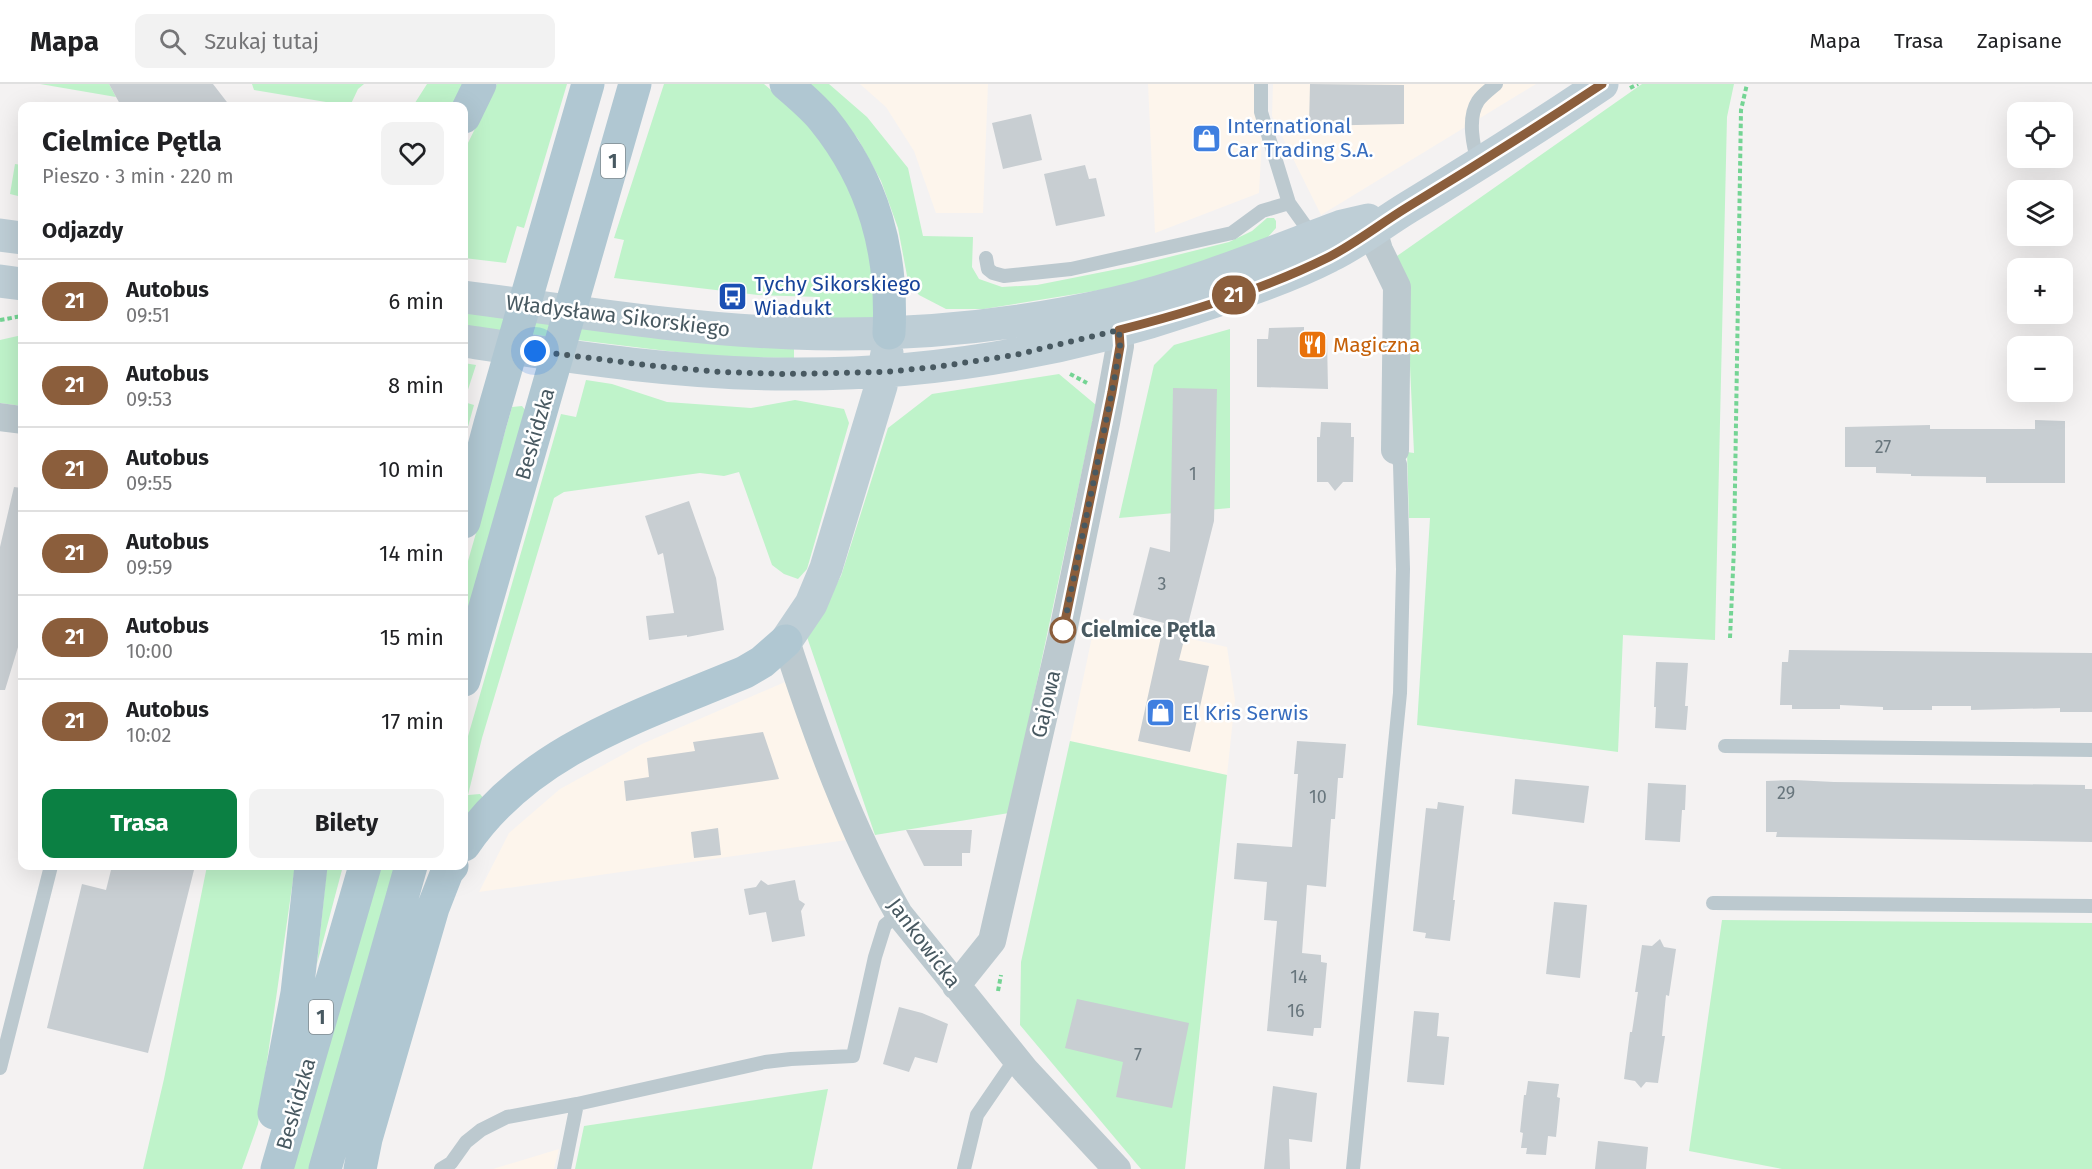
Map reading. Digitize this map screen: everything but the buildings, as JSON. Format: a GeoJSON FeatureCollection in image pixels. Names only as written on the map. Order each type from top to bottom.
{"type":"FeatureCollection","features":[{"type":"Feature","properties":{"kind":"main road"},"geometry":{"type":"LineString","coordinates":[[468,109],[480,84]]}},
{"type":"Feature","properties":{"kind":"main road","name":"1"},"geometry":{"type":"LineString","coordinates":[[468,507],[588,84]]}},
{"type":"Feature","properties":{"kind":"main road","name":"Beskidzka"},"geometry":{"type":"LineString","coordinates":[[468,666],[635,84]]}},
{"type":"Feature","properties":{"kind":"main road"},"geometry":{"type":"LineString","coordinates":[[786,84],[822,118],[845,150],[863,182],[881,230],[886,255],[890,291],[889,333]]}},
{"type":"Feature","properties":{"kind":"main road"},"geometry":{"type":"LineString","coordinates":[[468,840],[500,803],[536,770],[556,757],[592,736],[745,672],[762,662],[786,641]]}},
{"type":"Feature","properties":{"kind":"main road"},"geometry":{"type":"LineString","coordinates":[[266,1169],[297,993],[311,870]]}},
{"type":"Feature","properties":{"kind":"main road","name":"Beskidzka"},"geometry":{"type":"LineString","coordinates":[[277,1169],[364,870]]}},
{"type":"Feature","properties":{"kind":"main road","name":"1"},"geometry":{"type":"LineString","coordinates":[[325,1169],[410,870]]}},
{"type":"Feature","properties":{"kind":"main road"},"geometry":{"type":"LineString","coordinates":[[360,1169],[366,1139],[434,908],[449,870]]}},
{"type":"Feature","properties":{"kind":"street"},"geometry":{"type":"LineString","coordinates":[[1404,210],[1602,84]]}},
{"type":"Feature","properties":{"kind":"street","name":"Władysława Sikorskiego"},"geometry":{"type":"LineString","coordinates":[[468,342],[646,365],[721,372],[786,374],[884,372],[936,367],[1015,355],[1117,317],[1163,291],[1373,230],[1404,210]]}},
{"type":"Feature","properties":{"kind":"street","name":"Władysława Sikorskiego"},"geometry":{"type":"LineString","coordinates":[[1320,247],[1342,226],[1404,210]]}},
{"type":"Feature","properties":{"kind":"street"},"geometry":{"type":"LineString","coordinates":[[1373,230],[1379,250],[1397,287],[1395,450]]}},
{"type":"Feature","properties":{"kind":"street"},"geometry":{"type":"LineString","coordinates":[[0,235],[18,237]]}},
{"type":"Feature","properties":{"kind":"street"},"geometry":{"type":"LineString","coordinates":[[0,281],[18,283]]}},
{"type":"Feature","properties":{"kind":"street","name":"Władysława Sikorskiego"},"geometry":{"type":"LineString","coordinates":[[468,298],[655,323],[794,333],[889,333],[1015,321],[1117,317]]}},
{"type":"Feature","properties":{"kind":"street","name":"Gajowa"},"geometry":{"type":"LineString","coordinates":[[956,986],[992,941],[1092,493],[1120,346],[1117,317]]}},
{"type":"Feature","properties":{"kind":"street"},"geometry":{"type":"LineString","coordinates":[[786,641],[803,619],[821,584],[884,372],[889,333]]}},
{"type":"Feature","properties":{"kind":"street"},"geometry":{"type":"LineString","coordinates":[[0,417],[18,419]]}},
{"type":"Feature","properties":{"kind":"street","name":"Jankowicka"},"geometry":{"type":"LineString","coordinates":[[786,641],[845,802],[883,886],[899,914],[1016,1058],[1117,1169]]}},
{"type":"Feature","properties":{"kind":"lane"},"geometry":{"type":"LineString","coordinates":[[1261,84],[1261,112],[1289,203],[1320,247]]}},
{"type":"Feature","properties":{"kind":"lane"},"geometry":{"type":"LineString","coordinates":[[1479,164],[1474,146],[1472,123],[1477,102],[1496,84]]}},
{"type":"Feature","properties":{"kind":"lane"},"geometry":{"type":"LineString","coordinates":[[986,258],[988,269],[1004,276],[1071,269],[1232,233],[1262,211],[1289,203]]}},
{"type":"Feature","properties":{"kind":"lane"},"geometry":{"type":"LineString","coordinates":[[1353,1169],[1400,693],[1403,569],[1400,464],[1395,450]]}},
{"type":"Feature","properties":{"kind":"lane"},"geometry":{"type":"LineString","coordinates":[[1725,746],[2092,750]]}},
{"type":"Feature","properties":{"kind":"lane"},"geometry":{"type":"LineString","coordinates":[[0,1068],[50,870]]}},
{"type":"Feature","properties":{"kind":"lane"},"geometry":{"type":"LineString","coordinates":[[1713,903],[2092,906]]}},
{"type":"Feature","properties":{"kind":"lane"},"geometry":{"type":"LineString","coordinates":[[441,1169],[451,1163],[466,1142],[481,1130],[507,1117],[577,1104],[765,1062],[853,1056],[875,957],[885,925],[899,914]]}},
{"type":"Feature","properties":{"kind":"lane"},"geometry":{"type":"LineString","coordinates":[[964,1169],[977,1115],[1016,1058]]}},
{"type":"Feature","properties":{"kind":"lane"},"geometry":{"type":"LineString","coordinates":[[564,1169],[577,1104]]}},
{"type":"Feature","properties":{"kind":"path"},"geometry":{"type":"LineString","coordinates":[[1730,638],[1734,548],[1741,110],[1747,84]]}},
{"type":"Feature","properties":{"kind":"path"},"geometry":{"type":"LineString","coordinates":[[0,320],[18,317]]}},
{"type":"Feature","properties":{"kind":"shaded area"},"geometry":{"type":"Polygon","coordinates":[[[860,84],[988,84],[983,213],[936,213],[914,151],[886,107],[860,84]]]}},
{"type":"Feature","properties":{"kind":"shaded area","name":"International Car Trading S.A."},"geometry":{"type":"Polygon","coordinates":[[[1148,84],[1265,84],[1259,193],[1155,233],[1148,84]]]}},
{"type":"Feature","properties":{"kind":"shaded area"},"geometry":{"type":"Polygon","coordinates":[[[1273,84],[1536,84],[1321,215],[1272,116],[1273,84]]]}},
{"type":"Feature","properties":{"kind":"shaded area"},"geometry":{"type":"Polygon","coordinates":[[[1096,618],[1227,647],[1235,700],[1227,775],[1070,741],[1096,618]]]}},
{"type":"Feature","properties":{"kind":"shaded area"},"geometry":{"type":"Polygon","coordinates":[[[785,682],[847,840],[479,892],[509,833],[560,789],[642,744],[785,682]]]}},
{"type":"Feature","properties":{"kind":"shaded area"},"geometry":{"type":"Polygon","coordinates":[[[559,1149],[554,1169],[493,1169],[559,1149]]]}},
{"type":"Feature","properties":{"kind":"green space"},"geometry":{"type":"Polygon","coordinates":[[[40,84],[109,84],[116,97],[40,84]]]}},
{"type":"Feature","properties":{"kind":"green space"},"geometry":{"type":"Polygon","coordinates":[[[252,84],[364,84],[358,89],[352,102],[326,102],[254,90],[252,84]]]}},
{"type":"Feature","properties":{"kind":"green space"},"geometry":{"type":"Polygon","coordinates":[[[427,84],[464,84],[455,102],[416,102],[427,84]]]}},
{"type":"Feature","properties":{"kind":"green space"},"geometry":{"type":"Polygon","coordinates":[[[497,84],[567,84],[524,228],[517,226],[506,263],[468,258],[468,143],[497,84]]]}},
{"type":"Feature","properties":{"kind":"green space"},"geometry":{"type":"Polygon","coordinates":[[[664,84],[764,84],[799,114],[836,156],[870,242],[876,318],[820,318],[820,297],[758,295],[614,278],[624,240],[614,238],[664,84]]]}},
{"type":"Feature","properties":{"kind":"green space"},"geometry":{"type":"Polygon","coordinates":[[[809,84],[829,84],[867,117],[908,168],[923,236],[973,237],[972,267],[979,279],[1002,287],[1037,285],[1133,266],[1229,242],[1252,231],[1267,218],[1274,218],[1276,228],[1257,249],[1113,288],[984,309],[946,309],[919,295],[908,281],[898,228],[881,181],[858,139],[827,100],[809,84]]]}},
{"type":"Feature","properties":{"kind":"green space"},"geometry":{"type":"Polygon","coordinates":[[[1642,84],[1734,84],[1727,117],[1715,640],[1623,635],[1618,752],[1417,725],[1430,518],[1409,518],[1407,452],[1414,453],[1407,301],[1397,256],[1642,84]]]}},
{"type":"Feature","properties":{"kind":"green space"},"geometry":{"type":"Polygon","coordinates":[[[15,164],[18,164],[18,196],[10,194],[15,164]]]}},
{"type":"Feature","properties":{"kind":"green space"},"geometry":{"type":"Polygon","coordinates":[[[468,312],[794,346],[794,358],[716,357],[468,326],[468,312]]]}},
{"type":"Feature","properties":{"kind":"green space"},"geometry":{"type":"Polygon","coordinates":[[[1230,329],[1230,508],[1119,518],[1154,365],[1174,345],[1230,329]]]}},
{"type":"Feature","properties":{"kind":"green space"},"geometry":{"type":"Polygon","coordinates":[[[18,336],[18,405],[0,403],[0,340],[18,336]]]}},
{"type":"Feature","properties":{"kind":"green space"},"geometry":{"type":"Polygon","coordinates":[[[468,364],[476,365],[468,390],[468,364]]]}},
{"type":"Feature","properties":{"kind":"green space"},"geometry":{"type":"Polygon","coordinates":[[[1059,374],[1096,405],[1009,813],[875,835],[807,637],[841,576],[888,428],[932,394],[1059,374]]]}},
{"type":"Feature","properties":{"kind":"green space"},"geometry":{"type":"Polygon","coordinates":[[[586,380],[612,384],[667,402],[751,408],[795,400],[844,409],[849,423],[807,569],[798,579],[784,574],[772,565],[739,472],[724,476],[700,473],[564,492],[554,498],[482,738],[468,795],[468,736],[561,414],[576,417],[586,380]]]}},
{"type":"Feature","properties":{"kind":"green space"},"geometry":{"type":"Polygon","coordinates":[[[468,403],[474,405],[468,427],[468,403]]]}},
{"type":"Feature","properties":{"kind":"green space"},"geometry":{"type":"Polygon","coordinates":[[[522,406],[526,411],[468,615],[468,561],[512,407],[522,406]]]}},
{"type":"Feature","properties":{"kind":"green space"},"geometry":{"type":"Polygon","coordinates":[[[1070,741],[1227,775],[1185,1169],[1141,1169],[1020,1025],[1021,962],[1070,741]]]}},
{"type":"Feature","properties":{"kind":"green space"},"geometry":{"type":"Polygon","coordinates":[[[480,794],[484,799],[468,819],[468,795],[480,794]]]}},
{"type":"Feature","properties":{"kind":"green space"},"geometry":{"type":"Polygon","coordinates":[[[206,870],[294,870],[258,1124],[242,1169],[143,1169],[164,1079],[206,870]]]}},
{"type":"Feature","properties":{"kind":"green space"},"geometry":{"type":"Polygon","coordinates":[[[327,870],[342,870],[317,964],[327,870]]]}},
{"type":"Feature","properties":{"kind":"green space"},"geometry":{"type":"Polygon","coordinates":[[[379,870],[396,870],[310,1169],[293,1169],[379,870]]]}},
{"type":"Feature","properties":{"kind":"green space"},"geometry":{"type":"Polygon","coordinates":[[[1722,920],[2092,923],[2092,1169],[1782,1169],[1689,1151],[1722,920]]]}},
{"type":"Feature","properties":{"kind":"green space"},"geometry":{"type":"Polygon","coordinates":[[[828,1089],[812,1169],[575,1169],[584,1126],[828,1089]]]}},
{"type":"Feature","properties":{"kind":"bus line","name":"21"},"geometry":{"type":"LineString","coordinates":[[1063,631],[1112,392],[1120,346],[1119,330],[1149,323],[1263,285],[1328,258],[1602,84]]}},
{"type":"Feature","properties":{"kind":"place","name":"International Car Trading S.A."},"geometry":{"type":"Point","coordinates":[1206,138]}},
{"type":"Feature","properties":{"kind":"place","name":"Tychy Sikorskiego Wiadukt"},"geometry":{"type":"Point","coordinates":[733,296]}},
{"type":"Feature","properties":{"kind":"place","name":"Magiczna"},"geometry":{"type":"Point","coordinates":[1312,345]}},
{"type":"Feature","properties":{"kind":"place","name":"Cielmice Pętla"},"geometry":{"type":"Point","coordinates":[1063,630]}},
{"type":"Feature","properties":{"kind":"place","name":"El Kris Serwis"},"geometry":{"type":"Point","coordinates":[1161,713]}},
{"type":"Feature","properties":{"kind":"route"},"geometry":{"type":"LineString","coordinates":[[535,351],[721,372],[786,374],[884,372],[936,367],[1044,350],[1119,330],[1120,346],[1112,392],[1063,630]]}}]}
